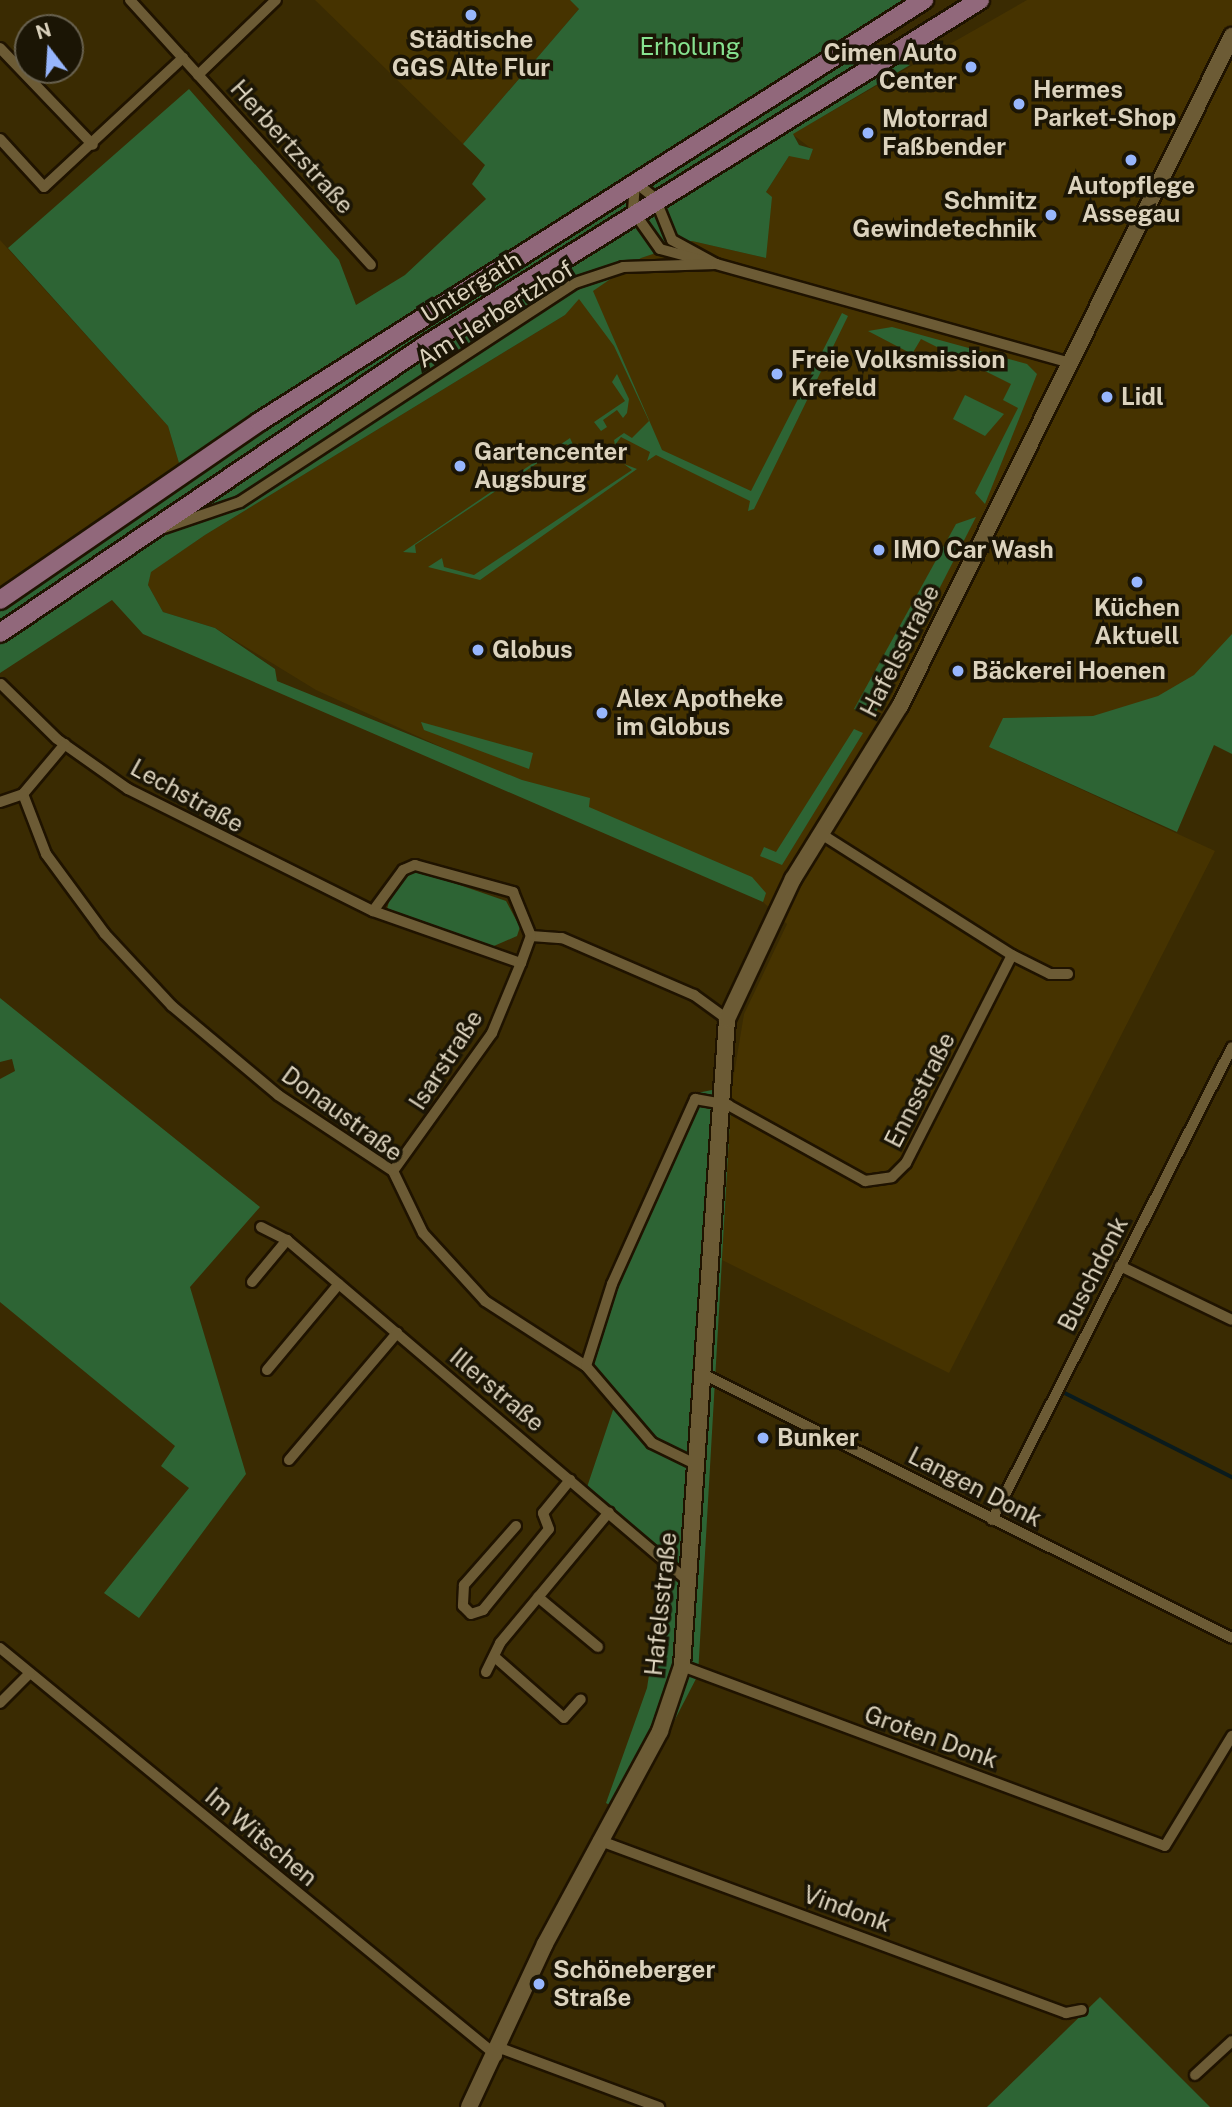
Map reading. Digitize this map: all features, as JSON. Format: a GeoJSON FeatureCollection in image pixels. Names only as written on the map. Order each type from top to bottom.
{"type":"FeatureCollection","features":[{"type":"Feature","properties":{"kind":"main road","name":"Untergath"},"geometry":{"type":"LineString","coordinates":[[0,600],[259,422],[924,0]]}},
{"type":"Feature","properties":{"kind":"main road","name":"Untergath"},"geometry":{"type":"LineString","coordinates":[[0,633],[138,535],[633,211],[980,0]]}},
{"type":"Feature","properties":{"kind":"main road","name":"Hafelsstraße"},"geometry":{"type":"LineString","coordinates":[[469,2107],[499,2052],[527,1980],[598,1840],[660,1731],[682,1666],[716,1100],[727,1019],[821,834],[900,706],[1066,362],[1232,36]]}},
{"type":"Feature","properties":{"kind":"street","name":"Herbertzstraße"},"geometry":{"type":"LineString","coordinates":[[130,0],[371,265]]}},
{"type":"Feature","properties":{"kind":"street"},"geometry":{"type":"LineString","coordinates":[[198,75],[276,0]]}},
{"type":"Feature","properties":{"kind":"street"},"geometry":{"type":"LineString","coordinates":[[0,48],[93,145]]}},
{"type":"Feature","properties":{"kind":"street"},"geometry":{"type":"LineString","coordinates":[[0,139],[44,187],[93,145],[183,58]]}},
{"type":"Feature","properties":{"kind":"street"},"geometry":{"type":"LineString","coordinates":[[635,182],[655,198],[672,240],[716,264]]}},
{"type":"Feature","properties":{"kind":"street"},"geometry":{"type":"LineString","coordinates":[[635,182],[633,211],[660,249],[716,264]]}},
{"type":"Feature","properties":{"kind":"street","name":"Am Herbertzhof"},"geometry":{"type":"LineString","coordinates":[[138,535],[240,502],[575,283],[648,263],[716,264],[1066,362]]}},
{"type":"Feature","properties":{"kind":"street","name":"Lechstraße"},"geometry":{"type":"LineString","coordinates":[[1,684],[65,744],[213,837],[373,911],[521,963]]}},
{"type":"Feature","properties":{"kind":"street"},"geometry":{"type":"LineString","coordinates":[[0,802],[23,794],[65,744]]}},
{"type":"Feature","properties":{"kind":"street","name":"Donaustraße"},"geometry":{"type":"LineString","coordinates":[[23,794],[46,854],[105,934],[172,1006],[278,1095],[393,1171],[423,1233],[448,1265],[485,1301],[586,1366],[652,1443],[695,1464]]}},
{"type":"Feature","properties":{"kind":"street"},"geometry":{"type":"LineString","coordinates":[[821,834],[1012,955],[1050,974],[1068,974]]}},
{"type":"Feature","properties":{"kind":"street"},"geometry":{"type":"LineString","coordinates":[[373,911],[403,870],[415,866],[513,892],[531,936],[521,963]]}},
{"type":"Feature","properties":{"kind":"street"},"geometry":{"type":"LineString","coordinates":[[531,936],[590,947],[694,995],[727,1019]]}},
{"type":"Feature","properties":{"kind":"street","name":"Ennsstraße"},"geometry":{"type":"LineString","coordinates":[[716,1100],[865,1181],[892,1177],[906,1163],[1012,955]]}},
{"type":"Feature","properties":{"kind":"street","name":"Isarstraße"},"geometry":{"type":"LineString","coordinates":[[393,1171],[492,1033],[521,963]]}},
{"type":"Feature","properties":{"kind":"street","name":"Buschdonk"},"geometry":{"type":"LineString","coordinates":[[992,1520],[1232,1047]]}},
{"type":"Feature","properties":{"kind":"street"},"geometry":{"type":"LineString","coordinates":[[586,1366],[612,1284],[684,1116],[695,1099],[716,1100]]}},
{"type":"Feature","properties":{"kind":"street","name":"Illerstraße"},"geometry":{"type":"LineString","coordinates":[[261,1227],[287,1240],[688,1581]]}},
{"type":"Feature","properties":{"kind":"street"},"geometry":{"type":"LineString","coordinates":[[252,1282],[287,1240]]}},
{"type":"Feature","properties":{"kind":"street"},"geometry":{"type":"LineString","coordinates":[[1120,1266],[1232,1320]]}},
{"type":"Feature","properties":{"kind":"street"},"geometry":{"type":"LineString","coordinates":[[267,1370],[339,1284]]}},
{"type":"Feature","properties":{"kind":"street"},"geometry":{"type":"LineString","coordinates":[[289,1460],[397,1333]]}},
{"type":"Feature","properties":{"kind":"street","name":"Langen Donk"},"geometry":{"type":"LineString","coordinates":[[701,1373],[1232,1638]]}},
{"type":"Feature","properties":{"kind":"street"},"geometry":{"type":"LineString","coordinates":[[516,1526],[464,1585],[463,1606],[471,1614],[483,1610],[549,1529],[543,1513],[570,1480]]}},
{"type":"Feature","properties":{"kind":"street"},"geometry":{"type":"LineString","coordinates":[[486,1672],[497,1659],[500,1643],[609,1512]]}},
{"type":"Feature","properties":{"kind":"street"},"geometry":{"type":"LineString","coordinates":[[538,1597],[598,1647]]}},
{"type":"Feature","properties":{"kind":"street","name":"Im Witschen"},"geometry":{"type":"LineString","coordinates":[[0,1648],[499,2052]]}},
{"type":"Feature","properties":{"kind":"street"},"geometry":{"type":"LineString","coordinates":[[497,1659],[564,1718],[581,1699]]}},
{"type":"Feature","properties":{"kind":"street","name":"Groten Donk"},"geometry":{"type":"LineString","coordinates":[[682,1666],[1165,1846],[1232,1736]]}},
{"type":"Feature","properties":{"kind":"street"},"geometry":{"type":"LineString","coordinates":[[0,1703],[30,1673]]}},
{"type":"Feature","properties":{"kind":"street","name":"Vindonk"},"geometry":{"type":"LineString","coordinates":[[598,1840],[1066,2013],[1082,2010]]}},
{"type":"Feature","properties":{"kind":"street"},"geometry":{"type":"LineString","coordinates":[[1195,2075],[1232,2041]]}},
{"type":"Feature","properties":{"kind":"street"},"geometry":{"type":"LineString","coordinates":[[499,2052],[659,2107]]}},
{"type":"Feature","properties":{"kind":"shaded area"},"geometry":{"type":"Polygon","coordinates":[[[315,0],[570,0],[579,9],[463,144],[315,0]]]}},
{"type":"Feature","properties":{"kind":"shaded area"},"geometry":{"type":"Polygon","coordinates":[[[1027,0],[1232,0],[1232,670],[1224,679],[989,747],[1215,851],[949,1373],[722,1260],[732,1086],[744,1014],[787,924],[763,902],[762,893],[316,690],[215,628],[163,612],[148,585],[150,572],[205,535],[565,315],[568,306],[641,258],[692,241],[766,258],[766,192],[789,156],[813,150],[792,134],[1027,0]]]}},
{"type":"Feature","properties":{"kind":"shaded area"},"geometry":{"type":"Polygon","coordinates":[[[0,240],[168,426],[179,463],[0,589],[0,240]]]}},
{"type":"Feature","properties":{"kind":"green space","name":"Erholung"},"geometry":{"type":"Polygon","coordinates":[[[570,0],[910,0],[840,42],[910,65],[793,134],[799,145],[813,149],[809,160],[789,156],[766,192],[772,197],[766,258],[692,241],[641,258],[593,291],[662,450],[751,491],[842,313],[848,316],[754,509],[748,511],[750,501],[656,455],[647,461],[650,452],[621,437],[615,445],[614,440],[624,433],[632,438],[649,421],[614,346],[579,299],[565,315],[205,535],[151,572],[148,585],[163,612],[215,628],[275,669],[277,681],[522,780],[590,798],[589,807],[752,877],[766,893],[763,902],[143,634],[112,600],[0,673],[0,589],[179,463],[168,426],[8,248],[189,89],[339,260],[356,305],[405,275],[486,199],[472,184],[485,165],[463,144],[579,9],[570,0]]]}},
{"type":"Feature","properties":{"kind":"green space"},"geometry":{"type":"Polygon","coordinates":[[[892,327],[1027,364],[1037,374],[985,504],[975,493],[1018,408],[1003,400],[1011,384],[921,339],[912,354],[868,331],[892,327]]]}},
{"type":"Feature","properties":{"kind":"green space"},"geometry":{"type":"Polygon","coordinates":[[[617,374],[629,399],[627,413],[623,418],[617,410],[603,420],[607,427],[601,431],[594,422],[625,401],[612,382],[617,374]]]}},
{"type":"Feature","properties":{"kind":"green space"},"geometry":{"type":"Polygon","coordinates":[[[965,395],[1004,414],[985,436],[953,419],[965,395]]]}},
{"type":"Feature","properties":{"kind":"green space"},"geometry":{"type":"Polygon","coordinates":[[[570,438],[575,449],[566,444],[415,545],[416,553],[403,552],[570,438]]]}},
{"type":"Feature","properties":{"kind":"green space"},"geometry":{"type":"Polygon","coordinates":[[[624,464],[637,469],[480,580],[428,567],[442,558],[444,567],[474,575],[632,470],[624,464]]]}},
{"type":"Feature","properties":{"kind":"green space"},"geometry":{"type":"Polygon","coordinates":[[[976,517],[873,718],[854,709],[956,524],[976,517]]]}},
{"type":"Feature","properties":{"kind":"green space"},"geometry":{"type":"Polygon","coordinates":[[[1232,634],[1232,754],[1214,745],[1177,832],[989,747],[1003,718],[1093,716],[1158,696],[1194,675],[1232,634]]]}},
{"type":"Feature","properties":{"kind":"green space"},"geometry":{"type":"Polygon","coordinates":[[[421,722],[533,753],[529,769],[424,730],[421,722]]]}},
{"type":"Feature","properties":{"kind":"green space"},"geometry":{"type":"Polygon","coordinates":[[[854,729],[863,733],[782,865],[760,856],[764,847],[776,852],[854,729]]]}},
{"type":"Feature","properties":{"kind":"green space"},"geometry":{"type":"Polygon","coordinates":[[[422,872],[506,901],[520,927],[517,936],[487,949],[393,914],[387,909],[391,894],[409,873],[422,872]]]}},
{"type":"Feature","properties":{"kind":"green space"},"geometry":{"type":"Polygon","coordinates":[[[0,998],[260,1207],[190,1287],[246,1474],[139,1618],[104,1593],[189,1488],[161,1466],[175,1446],[0,1302],[0,1079],[15,1071],[12,1059],[0,1062],[0,998]]]}},
{"type":"Feature","properties":{"kind":"green space"},"geometry":{"type":"Polygon","coordinates":[[[732,1086],[698,1675],[626,1814],[606,1803],[647,1688],[665,1570],[583,1499],[614,1407],[578,1369],[648,1186],[692,1094],[732,1086]]]}},
{"type":"Feature","properties":{"kind":"green space"},"geometry":{"type":"Polygon","coordinates":[[[1100,1997],[1210,2107],[987,2107],[1100,1997]]]}},
{"type":"Feature","properties":{"kind":"waterway"},"geometry":{"type":"LineString","coordinates":[[1065,1393],[1232,1477]]}},
{"type":"Feature","properties":{"kind":"place","name":"Städtische GGS Alte Flur"},"geometry":{"type":"Point","coordinates":[471,15]}},
{"type":"Feature","properties":{"kind":"place","name":"Cimen Auto Center"},"geometry":{"type":"Point","coordinates":[971,67]}},
{"type":"Feature","properties":{"kind":"place","name":"Hermes Parket-Shop"},"geometry":{"type":"Point","coordinates":[1019,104]}},
{"type":"Feature","properties":{"kind":"place","name":"Motorrad Faßbender"},"geometry":{"type":"Point","coordinates":[868,133]}},
{"type":"Feature","properties":{"kind":"place","name":"Autopflege Assegau"},"geometry":{"type":"Point","coordinates":[1131,160]}},
{"type":"Feature","properties":{"kind":"place","name":"Schmitz Gewindetechnik"},"geometry":{"type":"Point","coordinates":[1051,215]}},
{"type":"Feature","properties":{"kind":"place","name":"Freie Volksmission Krefeld"},"geometry":{"type":"Point","coordinates":[777,374]}},
{"type":"Feature","properties":{"kind":"place","name":"Lidl"},"geometry":{"type":"Point","coordinates":[1107,397]}},
{"type":"Feature","properties":{"kind":"place","name":"Gartencenter Augsburg"},"geometry":{"type":"Point","coordinates":[460,466]}},
{"type":"Feature","properties":{"kind":"place","name":"IMO Car Wash"},"geometry":{"type":"Point","coordinates":[879,550]}},
{"type":"Feature","properties":{"kind":"place","name":"Küchen Aktuell"},"geometry":{"type":"Point","coordinates":[1137,582]}},
{"type":"Feature","properties":{"kind":"place","name":"Globus"},"geometry":{"type":"Point","coordinates":[478,650]}},
{"type":"Feature","properties":{"kind":"place","name":"Bäckerei Hoenen"},"geometry":{"type":"Point","coordinates":[958,671]}},
{"type":"Feature","properties":{"kind":"place","name":"Alex Apotheke im Globus"},"geometry":{"type":"Point","coordinates":[602,713]}},
{"type":"Feature","properties":{"kind":"place","name":"Bunker"},"geometry":{"type":"Point","coordinates":[763,1438]}},
{"type":"Feature","properties":{"kind":"place","name":"Schöneberger Straße"},"geometry":{"type":"Point","coordinates":[539,1984]}}]}
